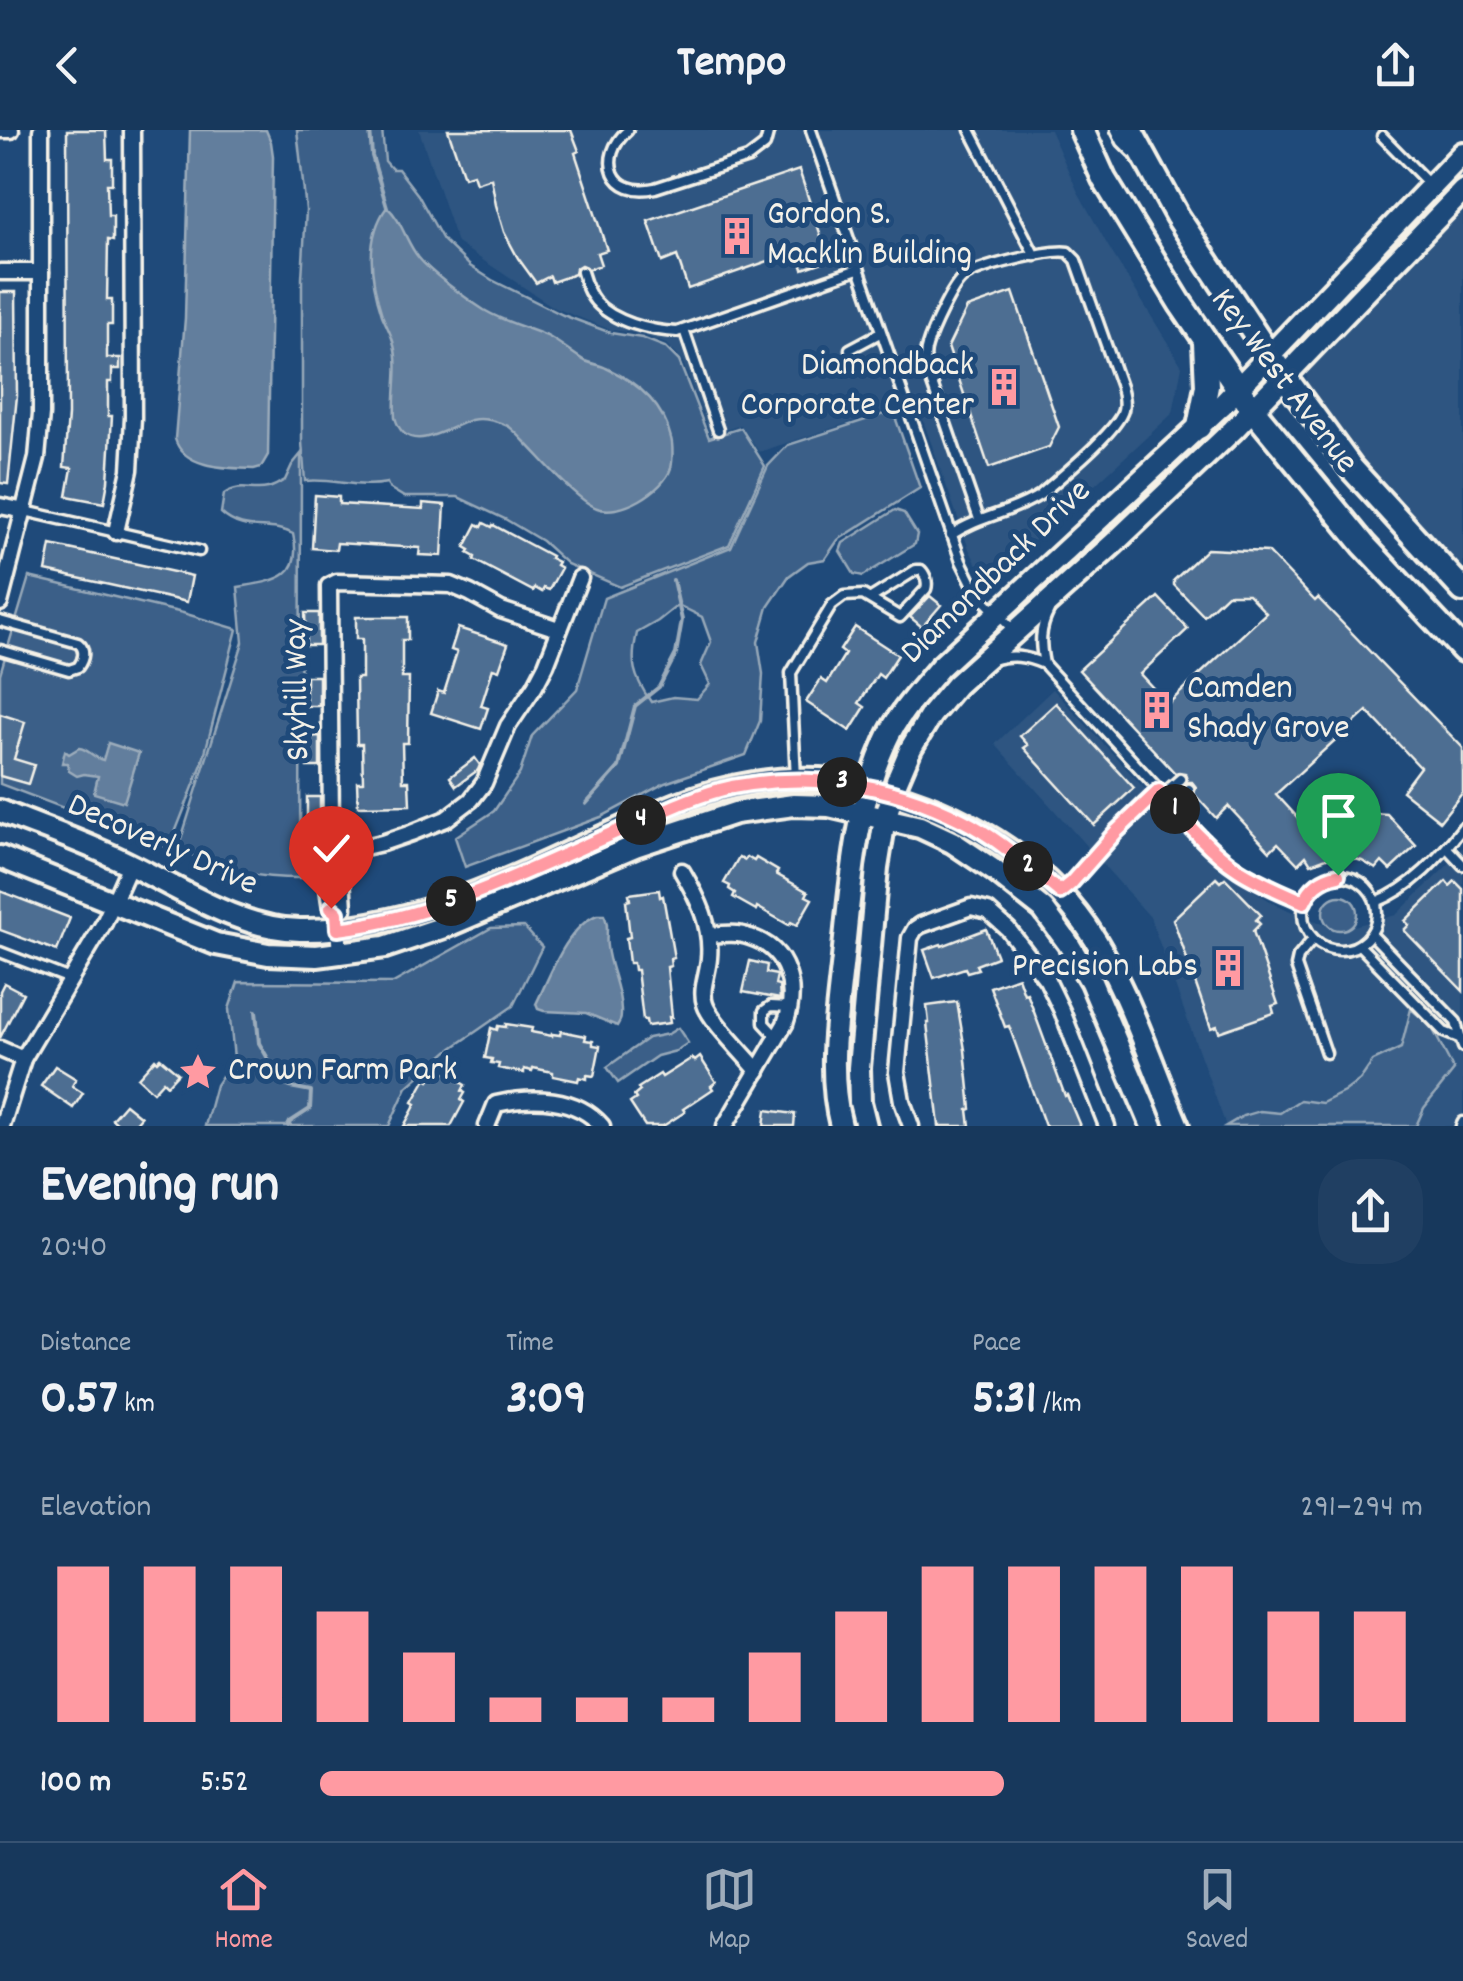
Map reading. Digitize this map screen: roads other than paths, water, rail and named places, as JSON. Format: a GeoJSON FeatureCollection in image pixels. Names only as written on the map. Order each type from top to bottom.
{"type":"FeatureCollection","features":[{"type":"Feature","properties":{"kind":"main road","name":"Key West Avenue"},"geometry":{"type":"LineString","coordinates":[[1082,130],[1104,179],[1238,389],[1364,545],[1463,650]]}},
{"type":"Feature","properties":{"kind":"main road","name":"Key West Avenue"},"geometry":{"type":"LineString","coordinates":[[1130,130],[1177,216],[1352,469],[1463,590]]}},
{"type":"Feature","properties":{"kind":"main road"},"geometry":{"type":"LineString","coordinates":[[1199,427],[1207,386],[1205,340]]}},
{"type":"Feature","properties":{"kind":"street"},"geometry":{"type":"LineString","coordinates":[[0,130],[11,130]]}},
{"type":"Feature","properties":{"kind":"street"},"geometry":{"type":"LineString","coordinates":[[0,603],[38,458],[42,414],[41,130],[30,130]]}},
{"type":"Feature","properties":{"kind":"street"},"geometry":{"type":"LineString","coordinates":[[116,532],[130,470],[134,418],[132,130]]}},
{"type":"Feature","properties":{"kind":"street","name":"Diamondback Drive"},"geometry":{"type":"LineString","coordinates":[[841,1126],[834,1070],[836,1026],[853,866],[861,814],[887,738],[913,698],[940,667],[1238,389],[1463,153]]}},
{"type":"Feature","properties":{"kind":"street","name":"Diamondback Drive"},"geometry":{"type":"LineString","coordinates":[[866,1126],[860,1102],[861,1031],[877,868],[893,794],[911,748],[931,715],[956,685],[1254,410],[1463,191]]}},
{"type":"Feature","properties":{"kind":"street"},"geometry":{"type":"LineString","coordinates":[[0,272],[41,272]]}},
{"type":"Feature","properties":{"kind":"street"},"geometry":{"type":"LineString","coordinates":[[0,506],[25,511]]}},
{"type":"Feature","properties":{"kind":"street"},"geometry":{"type":"LineString","coordinates":[[334,854],[382,844],[446,819],[470,800],[484,783],[508,726],[536,686],[580,578]]}},
{"type":"Feature","properties":{"kind":"street","name":"Skyhill Way"},"geometry":{"type":"LineString","coordinates":[[340,954],[338,921],[331,908],[328,886],[328,862],[334,854],[328,589],[331,584],[450,585],[501,610],[558,629]]}},
{"type":"Feature","properties":{"kind":"street","name":"Decoverly Drive"},"geometry":{"type":"LineString","coordinates":[[0,856],[216,944],[268,954],[317,956],[386,947],[447,926],[630,837],[678,804],[730,788],[796,779],[834,780],[869,788],[964,821],[1010,851],[1060,892],[1113,971],[1178,1126]]}},
{"type":"Feature","properties":{"kind":"street","name":"Decoverly Drive"},"geometry":{"type":"LineString","coordinates":[[0,811],[130,864],[227,913],[262,925],[297,930],[338,921],[396,918],[630,837],[735,813],[794,805],[829,806],[920,827],[996,870],[1043,909],[1092,982],[1152,1126]]}},
{"type":"Feature","properties":{"kind":"street"},"geometry":{"type":"LineString","coordinates":[[1,1126],[23,1060],[114,901],[130,864]]}},
{"type":"Feature","properties":{"kind":"street"},"geometry":{"type":"LineString","coordinates":[[682,871],[709,935],[705,1007],[758,1071]]}},
{"type":"Feature","properties":{"kind":"street"},"geometry":{"type":"LineString","coordinates":[[912,1126],[902,1101],[898,1072],[910,938],[921,925],[971,907],[988,911],[999,920],[1046,980],[1107,1126]]}},
{"type":"Feature","properties":{"kind":"street"},"geometry":{"type":"LineString","coordinates":[[709,935],[747,936],[762,942],[784,964],[790,977],[790,1007],[785,1024],[725,1126]]}},
{"type":"Feature","properties":{"kind":"street"},"geometry":{"type":"LineString","coordinates":[[0,1049],[23,1060]]}},
{"type":"Feature","properties":{"kind":"street"},"geometry":{"type":"LineString","coordinates":[[487,1126],[496,1104],[533,1100],[561,1101],[582,1108],[602,1126]]}},
{"type":"Feature","properties":{"kind":"lane"},"geometry":{"type":"LineString","coordinates":[[628,130],[613,146],[611,164],[618,180],[641,191],[748,158],[765,145],[769,130]]}},
{"type":"Feature","properties":{"kind":"lane"},"geometry":{"type":"LineString","coordinates":[[811,130],[961,561],[977,593],[1015,632]]}},
{"type":"Feature","properties":{"kind":"lane"},"geometry":{"type":"LineString","coordinates":[[970,130],[1035,256]]}},
{"type":"Feature","properties":{"kind":"lane"},"geometry":{"type":"LineString","coordinates":[[1116,130],[1155,178]]}},
{"type":"Feature","properties":{"kind":"lane"},"geometry":{"type":"LineString","coordinates":[[1382,136],[1431,186]]}},
{"type":"Feature","properties":{"kind":"lane"},"geometry":{"type":"LineString","coordinates":[[951,535],[1040,495],[1119,419],[1124,405],[1121,387],[1076,260],[1061,250],[992,266],[962,278],[926,348],[927,369],[979,520]]}},
{"type":"Feature","properties":{"kind":"lane"},"geometry":{"type":"LineString","coordinates":[[582,272],[590,294],[604,310],[664,332],[684,330],[858,269]]}},
{"type":"Feature","properties":{"kind":"lane"},"geometry":{"type":"LineString","coordinates":[[684,330],[718,430]]}},
{"type":"Feature","properties":{"kind":"lane"},"geometry":{"type":"LineString","coordinates":[[850,348],[880,333]]}},
{"type":"Feature","properties":{"kind":"lane"},"geometry":{"type":"LineString","coordinates":[[25,511],[199,551]]}},
{"type":"Feature","properties":{"kind":"lane"},"geometry":{"type":"LineString","coordinates":[[796,779],[792,671],[837,599],[854,594],[872,598],[902,616],[928,585],[921,570],[916,570],[872,598]]}},
{"type":"Feature","properties":{"kind":"lane"},"geometry":{"type":"LineString","coordinates":[[1044,664],[1040,642],[1043,624],[1068,585]]}},
{"type":"Feature","properties":{"kind":"lane"},"geometry":{"type":"LineString","coordinates":[[0,621],[78,643],[84,654],[78,667],[69,670],[0,650]]}},
{"type":"Feature","properties":{"kind":"lane"},"geometry":{"type":"LineString","coordinates":[[979,665],[1008,656],[1024,656],[1044,664],[1214,850],[1237,869],[1304,902]]}},
{"type":"Feature","properties":{"kind":"lane"},"geometry":{"type":"LineString","coordinates":[[1060,892],[1116,832],[1180,779]]}},
{"type":"Feature","properties":{"kind":"lane"},"geometry":{"type":"LineString","coordinates":[[1172,805],[1189,789]]}},
{"type":"Feature","properties":{"kind":"lane"},"geometry":{"type":"LineString","coordinates":[[1376,902],[1403,889],[1463,826]]}},
{"type":"Feature","properties":{"kind":"lane"},"geometry":{"type":"LineString","coordinates":[[1446,848],[1463,865]]}},
{"type":"Feature","properties":{"kind":"lane"},"geometry":{"type":"LineString","coordinates":[[1338,875],[1353,878],[1361,882],[1376,902],[1378,914],[1371,934],[1348,950],[1323,947],[1306,928],[1304,902],[1322,880],[1338,875]]}},
{"type":"Feature","properties":{"kind":"lane"},"geometry":{"type":"LineString","coordinates":[[1371,934],[1456,1022],[1463,1048]]}},
{"type":"Feature","properties":{"kind":"lane"},"geometry":{"type":"LineString","coordinates":[[1313,939],[1298,957],[1296,966],[1326,1053]]}},
{"type":"Feature","properties":{"kind":"lane"},"geometry":{"type":"LineString","coordinates":[[1359,945],[1444,1032],[1459,1038]]}},
{"type":"Feature","properties":{"kind":"lane"},"geometry":{"type":"LineString","coordinates":[[0,952],[70,979]]}},
{"type":"Feature","properties":{"kind":"lane"},"geometry":{"type":"LineString","coordinates":[[778,1038],[764,1023],[764,1011],[771,1006],[790,1007]]}},
{"type":"Feature","properties":{"kind":"waterway"},"geometry":{"type":"LineString","coordinates":[[370,130],[372,156],[387,207]]}},
{"type":"Feature","properties":{"kind":"waterway"},"geometry":{"type":"LineString","coordinates":[[586,804],[619,767],[635,706],[659,687],[676,654],[682,620],[673,580]]}},
{"type":"Feature","properties":{"kind":"waterway"},"geometry":{"type":"LineString","coordinates":[[256,1011],[259,1043],[270,1062],[270,1079],[311,1091],[310,1109],[288,1126]]}},
{"type":"Feature","properties":{"kind":"place","name":"Gordon S. Macklin Building"},"geometry":{"type":"Point","coordinates":[737,236]}},
{"type":"Feature","properties":{"kind":"place","name":"Diamondback Corporate Center"},"geometry":{"type":"Point","coordinates":[1004,387]}},
{"type":"Feature","properties":{"kind":"place","name":"Camden Shady Grove"},"geometry":{"type":"Point","coordinates":[1157,710]}},
{"type":"Feature","properties":{"kind":"place","name":"Precision Labs"},"geometry":{"type":"Point","coordinates":[1228,968]}},
{"type":"Feature","properties":{"kind":"place","name":"Crown Farm Park"},"geometry":{"type":"Point","coordinates":[198,1072]}}]}
